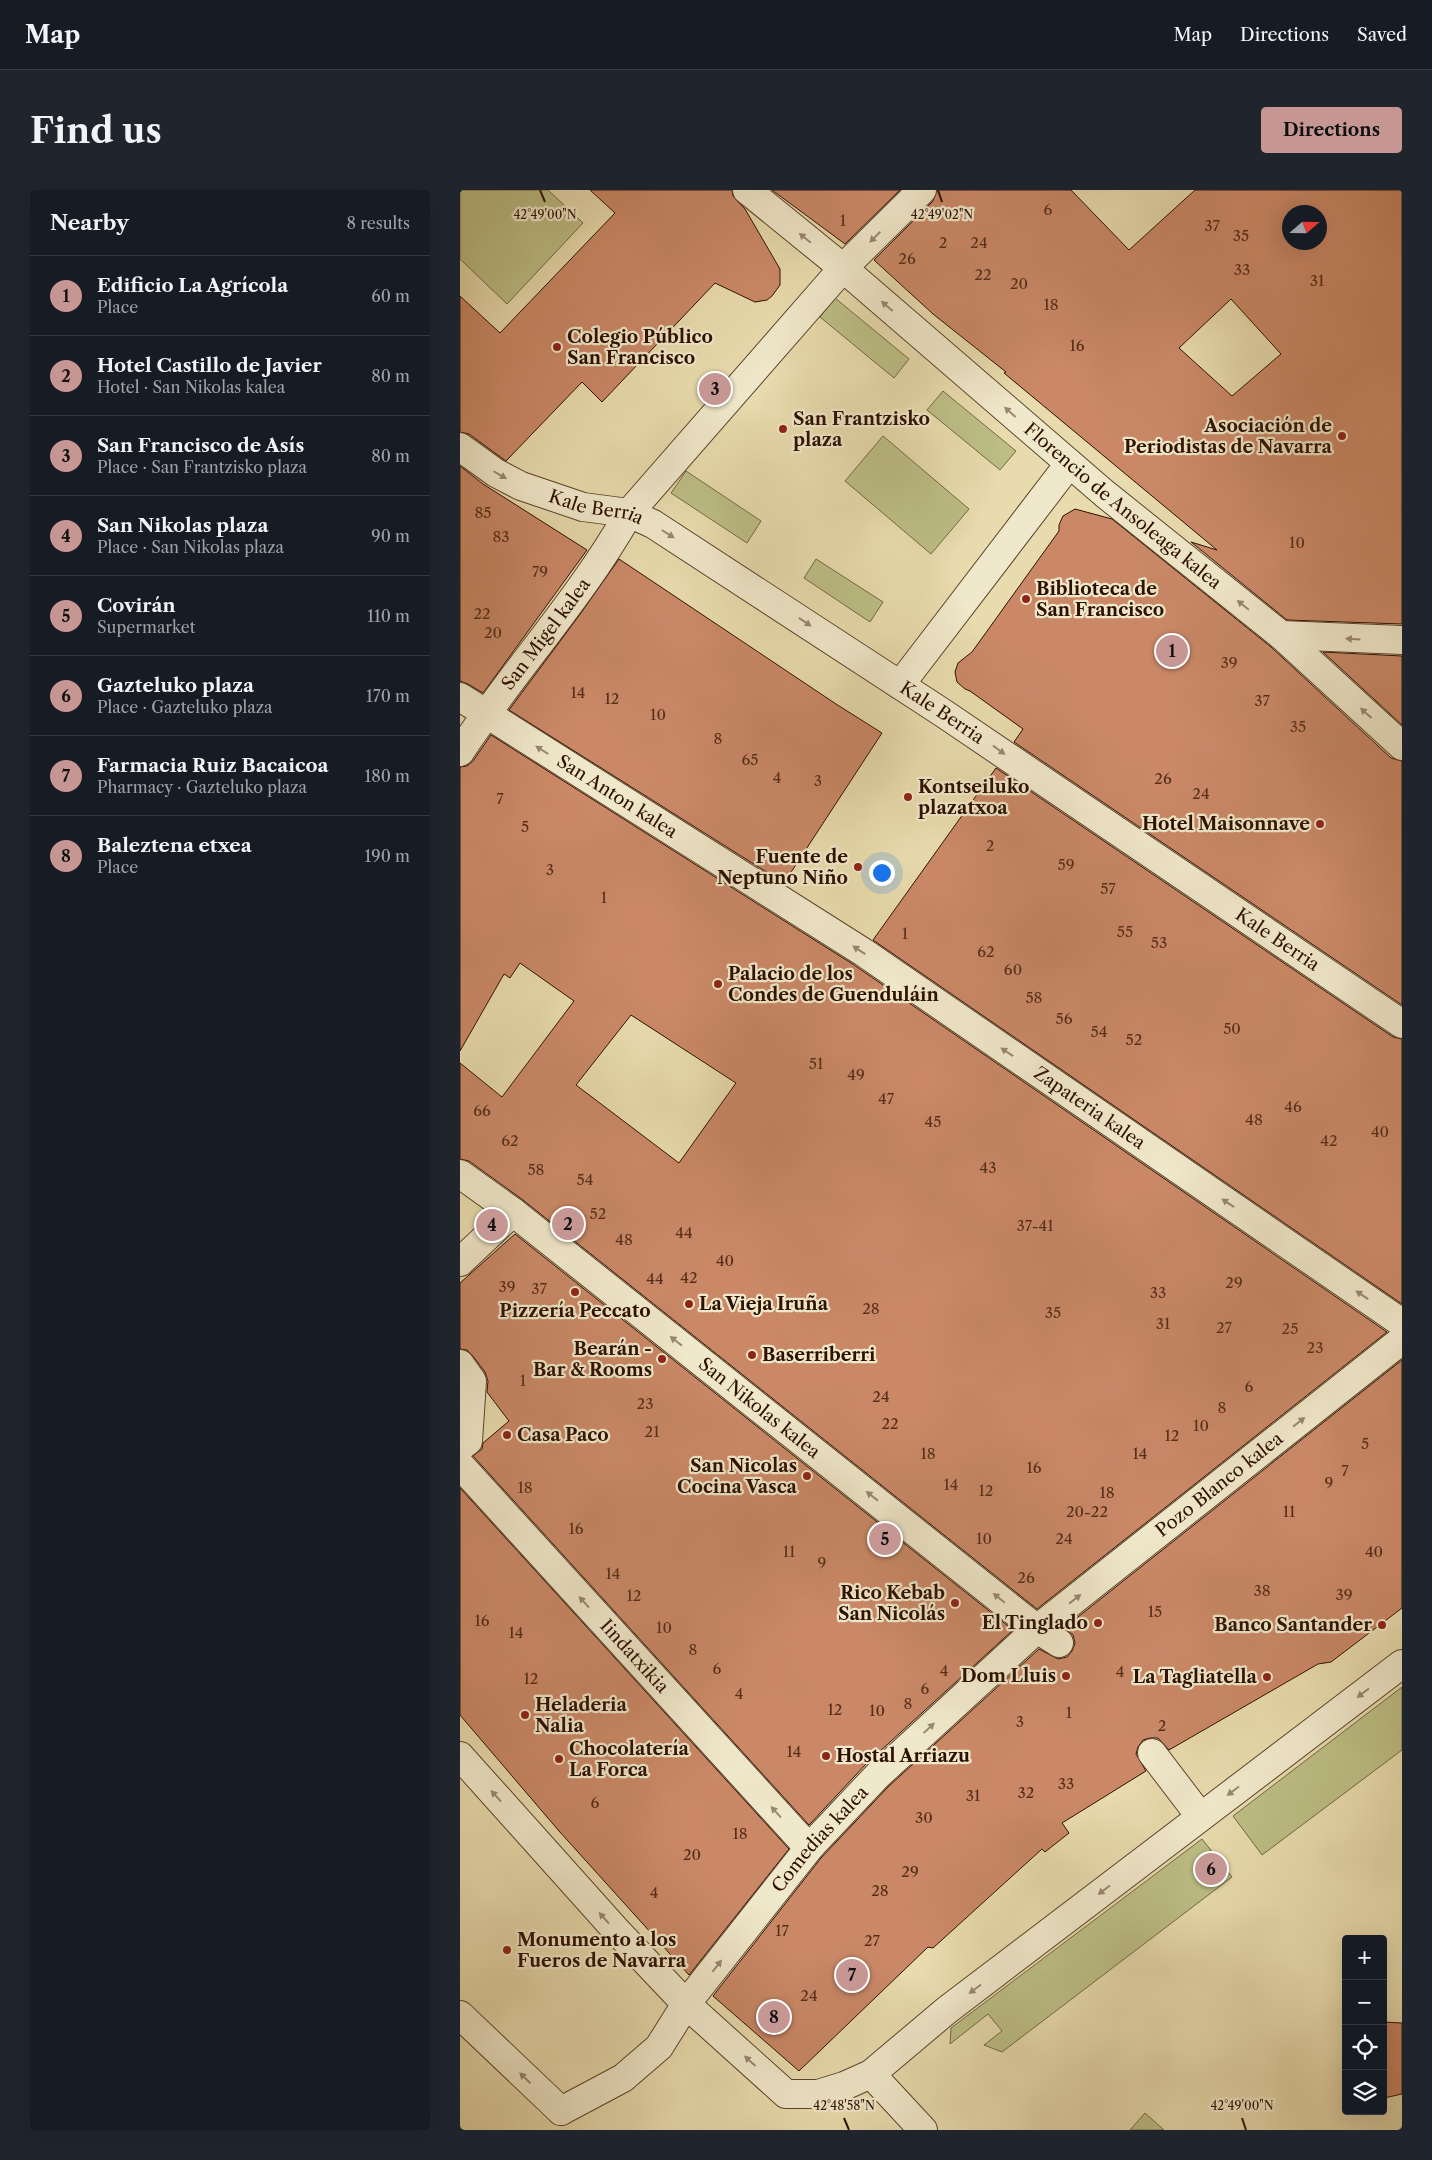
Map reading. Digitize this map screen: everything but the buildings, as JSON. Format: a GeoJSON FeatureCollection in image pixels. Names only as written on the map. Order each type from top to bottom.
{"type":"FeatureCollection","features":[{"type":"Feature","properties":{"kind":"street","name":"Florencio de Ansoleaga kalea"},"geometry":{"type":"LineString","coordinates":[[747,190],[843,268],[1070,464],[1281,636],[1402,746]]}},
{"type":"Feature","properties":{"kind":"street"},"geometry":{"type":"LineString","coordinates":[[629,513],[843,268],[922,190]]}},
{"type":"Feature","properties":{"kind":"street","name":"Kale Berria"},"geometry":{"type":"LineString","coordinates":[[460,448],[496,473],[521,486],[583,507],[629,513],[654,524],[900,685],[1402,1024]]}},
{"type":"Feature","properties":{"kind":"street"},"geometry":{"type":"LineString","coordinates":[[900,685],[1070,464]]}},
{"type":"Feature","properties":{"kind":"street","name":"San Migel kalea"},"geometry":{"type":"LineString","coordinates":[[460,752],[485,714],[609,548],[629,513]]}},
{"type":"Feature","properties":{"kind":"street"},"geometry":{"type":"LineString","coordinates":[[1281,636],[1402,640]]}},
{"type":"Feature","properties":{"kind":"street","name":"San Anton kalea"},"geometry":{"type":"LineString","coordinates":[[460,697],[776,896]]}},
{"type":"Feature","properties":{"kind":"street","name":"Zapateria kalea"},"geometry":{"type":"LineString","coordinates":[[776,896],[863,952],[1402,1322]]}},
{"type":"Feature","properties":{"kind":"street","name":"San Nikolas kalea"},"geometry":{"type":"LineString","coordinates":[[460,1174],[520,1218],[1048,1636]]}},
{"type":"Feature","properties":{"kind":"street"},"geometry":{"type":"LineString","coordinates":[[460,1262],[520,1218]]}},
{"type":"Feature","properties":{"kind":"street","name":"Pozo Blanco kalea"},"geometry":{"type":"LineString","coordinates":[[1048,1636],[1402,1340]]}},
{"type":"Feature","properties":{"kind":"street"},"geometry":{"type":"LineString","coordinates":[[460,1364],[472,1381],[468,1441],[460,1447]]}},
{"type":"Feature","properties":{"kind":"street","name":"Iindatxikia"},"geometry":{"type":"LineString","coordinates":[[460,1465],[809,1848]]}},
{"type":"Feature","properties":{"kind":"street","name":"Comedias kalea"},"geometry":{"type":"LineString","coordinates":[[556,2121],[623,2078],[659,2047],[686,2004],[809,1848],[878,1775],[1048,1636]]}},
{"type":"Feature","properties":{"kind":"street"},"geometry":{"type":"LineString","coordinates":[[460,1756],[614,1929],[686,2004],[786,2094],[818,2094],[844,2086],[871,2074],[948,2010],[1200,1816],[1402,1664]]}},
{"type":"Feature","properties":{"kind":"street"},"geometry":{"type":"LineString","coordinates":[[1152,1754],[1200,1816]]}},
{"type":"Feature","properties":{"kind":"street"},"geometry":{"type":"LineString","coordinates":[[460,2016],[556,2121]]}},
{"type":"Feature","properties":{"kind":"street"},"geometry":{"type":"LineString","coordinates":[[871,2074],[923,2130]]}},
{"type":"Feature","properties":{"kind":"green space"},"geometry":{"type":"Polygon","coordinates":[[[460,190],[548,190],[583,223],[507,304],[460,259],[460,190]]]}},
{"type":"Feature","properties":{"kind":"green space"},"geometry":{"type":"Polygon","coordinates":[[[835,298],[909,359],[894,378],[820,317],[835,298]]]}},
{"type":"Feature","properties":{"kind":"green space"},"geometry":{"type":"Polygon","coordinates":[[[943,391],[1016,451],[1000,470],[927,410],[943,391]]]}},
{"type":"Feature","properties":{"kind":"green space"},"geometry":{"type":"Polygon","coordinates":[[[883,436],[969,509],[931,554],[845,481],[883,436]]]}},
{"type":"Feature","properties":{"kind":"green space"},"geometry":{"type":"Polygon","coordinates":[[[686,471],[761,521],[747,543],[671,493],[686,471]]]}},
{"type":"Feature","properties":{"kind":"green space"},"geometry":{"type":"Polygon","coordinates":[[[816,559],[883,602],[870,622],[804,578],[816,559]]]}},
{"type":"Feature","properties":{"kind":"green space"},"geometry":{"type":"Polygon","coordinates":[[[1402,1687],[1402,1750],[1262,1855],[1233,1816],[1402,1687]]]}},
{"type":"Feature","properties":{"kind":"green space"},"geometry":{"type":"Polygon","coordinates":[[[1202,1839],[1232,1877],[1002,2052],[984,2045],[1002,2031],[988,2014],[950,2044],[951,2028],[1202,1839]]]}},
{"type":"Feature","properties":{"kind":"green space"},"geometry":{"type":"Polygon","coordinates":[[[1145,2113],[1164,2130],[1130,2130],[1145,2113]]]}},
{"type":"Feature","properties":{"kind":"place","name":"Colegio Público San Francisco"},"geometry":{"type":"Point","coordinates":[557,347]}},
{"type":"Feature","properties":{"kind":"place","name":"San Francisco de Asís"},"geometry":{"type":"Point","coordinates":[715,389]}},
{"type":"Feature","properties":{"kind":"place","name":"San Frantzisko plaza"},"geometry":{"type":"Point","coordinates":[783,429]}},
{"type":"Feature","properties":{"kind":"place","name":"Asociación de Periodistas de Navarra"},"geometry":{"type":"Point","coordinates":[1342,436]}},
{"type":"Feature","properties":{"kind":"place","name":"Biblioteca de San Francisco"},"geometry":{"type":"Point","coordinates":[1026,599]}},
{"type":"Feature","properties":{"kind":"place","name":"Edificio La Agrícola"},"geometry":{"type":"Point","coordinates":[1172,651]}},
{"type":"Feature","properties":{"kind":"place","name":"Kontseiluko plazatxoa"},"geometry":{"type":"Point","coordinates":[908,797]}},
{"type":"Feature","properties":{"kind":"place","name":"Hotel Maisonnave"},"geometry":{"type":"Point","coordinates":[1320,824]}},
{"type":"Feature","properties":{"kind":"place","name":"Fuente de Neptuno Niño"},"geometry":{"type":"Point","coordinates":[858,867]}},
{"type":"Feature","properties":{"kind":"place","name":"Palacio de los Condes de Guenduláin"},"geometry":{"type":"Point","coordinates":[718,984]}},
{"type":"Feature","properties":{"kind":"place","name":"Hotel Castillo de Javier"},"geometry":{"type":"Point","coordinates":[568,1224]}},
{"type":"Feature","properties":{"kind":"place","name":"San Nikolas plaza"},"geometry":{"type":"Point","coordinates":[492,1225]}},
{"type":"Feature","properties":{"kind":"place","name":"Pizzería Peccato"},"geometry":{"type":"Point","coordinates":[575,1292]}},
{"type":"Feature","properties":{"kind":"place","name":"La Vieja Iruña"},"geometry":{"type":"Point","coordinates":[689,1304]}},
{"type":"Feature","properties":{"kind":"place","name":"Baserriberri"},"geometry":{"type":"Point","coordinates":[752,1355]}},
{"type":"Feature","properties":{"kind":"place","name":"Bearán - Bar & Rooms"},"geometry":{"type":"Point","coordinates":[662,1359]}},
{"type":"Feature","properties":{"kind":"place","name":"Casa Paco"},"geometry":{"type":"Point","coordinates":[507,1435]}},
{"type":"Feature","properties":{"kind":"place","name":"San Nicolas Cocina Vasca"},"geometry":{"type":"Point","coordinates":[807,1476]}},
{"type":"Feature","properties":{"kind":"place","name":"Covirán"},"geometry":{"type":"Point","coordinates":[885,1539]}},
{"type":"Feature","properties":{"kind":"place","name":"Rico Kebab San Nicolás"},"geometry":{"type":"Point","coordinates":[955,1603]}},
{"type":"Feature","properties":{"kind":"place","name":"El Tinglado"},"geometry":{"type":"Point","coordinates":[1098,1623]}},
{"type":"Feature","properties":{"kind":"place","name":"Banco Santander"},"geometry":{"type":"Point","coordinates":[1382,1625]}},
{"type":"Feature","properties":{"kind":"place","name":"Dom Lluis"},"geometry":{"type":"Point","coordinates":[1066,1676]}},
{"type":"Feature","properties":{"kind":"place","name":"La Tagliatella"},"geometry":{"type":"Point","coordinates":[1267,1677]}},
{"type":"Feature","properties":{"kind":"place","name":"Heladeria Nalia"},"geometry":{"type":"Point","coordinates":[525,1715]}},
{"type":"Feature","properties":{"kind":"place","name":"Hostal Arriazu"},"geometry":{"type":"Point","coordinates":[826,1756]}},
{"type":"Feature","properties":{"kind":"place","name":"Chocolatería La Forca"},"geometry":{"type":"Point","coordinates":[559,1759]}},
{"type":"Feature","properties":{"kind":"place","name":"Gazteluko plaza"},"geometry":{"type":"Point","coordinates":[1211,1869]}},
{"type":"Feature","properties":{"kind":"place","name":"Monumento a los Fueros de Navarra"},"geometry":{"type":"Point","coordinates":[507,1950]}},
{"type":"Feature","properties":{"kind":"place","name":"Farmacia Ruiz Bacaicoa"},"geometry":{"type":"Point","coordinates":[852,1975]}},
{"type":"Feature","properties":{"kind":"place","name":"Baleztena etxea"},"geometry":{"type":"Point","coordinates":[774,2017]}}]}
